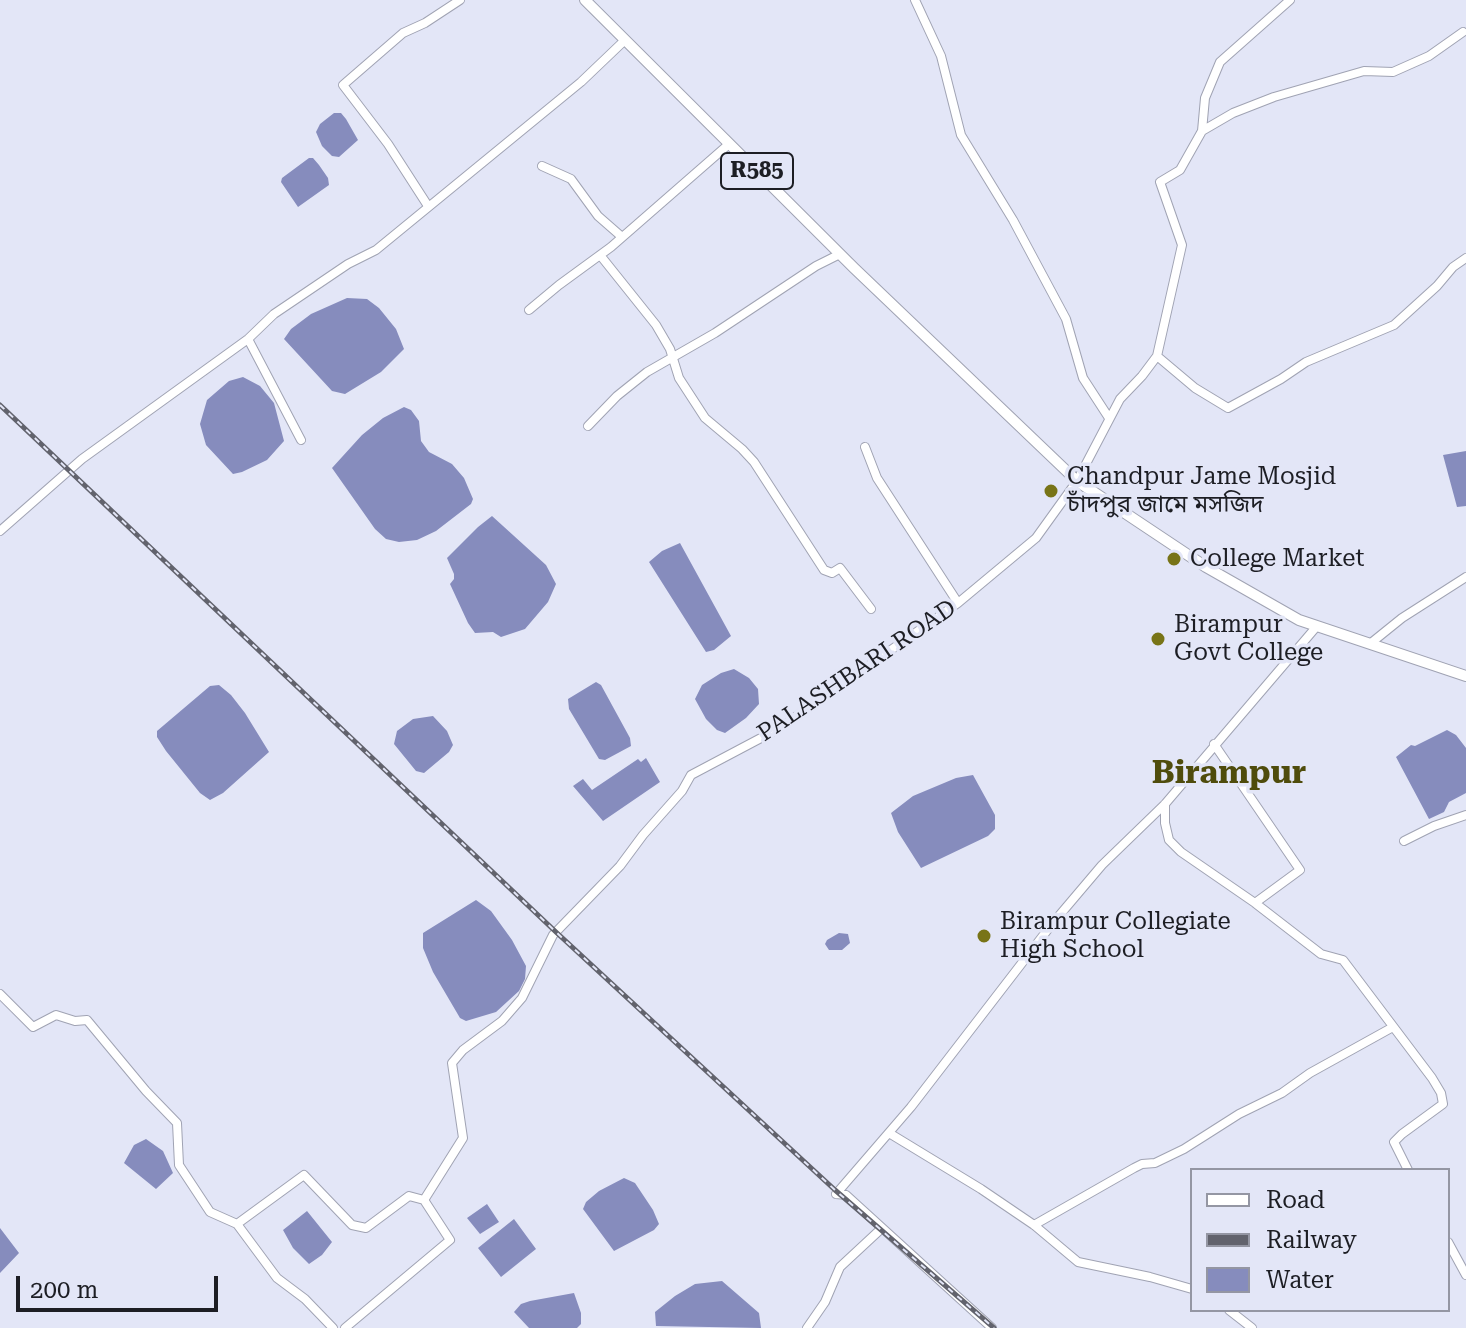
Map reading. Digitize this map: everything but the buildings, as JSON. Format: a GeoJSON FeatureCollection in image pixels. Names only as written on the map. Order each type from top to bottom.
{"type":"FeatureCollection","features":[{"type":"Feature","properties":{"kind":"main road","name":"R585"},"geometry":{"type":"LineString","coordinates":[[585,0],[840,254],[1077,481],[1243,590],[1299,620],[1466,676]]}},
{"type":"Feature","properties":{"kind":"street"},"geometry":{"type":"LineString","coordinates":[[428,206],[388,144],[343,85],[403,33],[460,0]]}},
{"type":"Feature","properties":{"kind":"street"},"geometry":{"type":"LineString","coordinates":[[915,0],[941,56],[961,135],[1013,220],[1066,319],[1083,378],[1109,418]]}},
{"type":"Feature","properties":{"kind":"street"},"geometry":{"type":"LineString","coordinates":[[1290,0],[1220,62],[1205,98],[1202,131],[1180,170],[1160,182],[1182,245],[1157,356],[1195,388],[1228,408],[1306,362],[1394,325],[1466,258]]}},
{"type":"Feature","properties":{"kind":"street"},"geometry":{"type":"LineString","coordinates":[[1202,131],[1233,113],[1274,97],[1364,71],[1393,72],[1429,56],[1463,32]]}},
{"type":"Feature","properties":{"kind":"street"},"geometry":{"type":"LineString","coordinates":[[0,531],[82,459],[248,339],[274,314],[348,264],[376,250],[581,82],[625,40]]}},
{"type":"Feature","properties":{"kind":"street"},"geometry":{"type":"LineString","coordinates":[[529,310],[622,237],[729,144]]}},
{"type":"Feature","properties":{"kind":"street"},"geometry":{"type":"LineString","coordinates":[[542,166],[571,179],[598,216],[622,237]]}},
{"type":"Feature","properties":{"kind":"street"},"geometry":{"type":"LineString","coordinates":[[588,426],[632,383],[739,319],[816,266],[840,254]]}},
{"type":"Feature","properties":{"kind":"street"},"geometry":{"type":"LineString","coordinates":[[600,255],[656,325],[670,349],[679,378],[705,418],[754,462],[824,570],[832,573],[840,568],[871,609]]}},
{"type":"Feature","properties":{"kind":"street"},"geometry":{"type":"LineString","coordinates":[[248,339],[301,440]]}},
{"type":"Feature","properties":{"kind":"street","name":"PALASHBARI ROAD"},"geometry":{"type":"LineString","coordinates":[[424,1200],[463,1138],[452,1063],[463,1050],[502,1021],[522,998],[553,935],[620,866],[682,791],[691,775],[778,729],[958,603],[1036,538],[1077,481],[1120,399],[1157,356]]}},
{"type":"Feature","properties":{"kind":"street"},"geometry":{"type":"LineString","coordinates":[[865,447],[877,478],[958,603]]}},
{"type":"Feature","properties":{"kind":"street"},"geometry":{"type":"LineString","coordinates":[[1371,643],[1402,618],[1466,577]]}},
{"type":"Feature","properties":{"kind":"street"},"geometry":{"type":"LineString","coordinates":[[992,1328],[846,1195],[836,1194],[889,1133],[1052,924],[1102,865],[1165,804],[1317,626]]}},
{"type":"Feature","properties":{"kind":"street"},"geometry":{"type":"LineString","coordinates":[[1214,744],[1300,870],[1255,903]]}},
{"type":"Feature","properties":{"kind":"street"},"geometry":{"type":"LineString","coordinates":[[1165,804],[1169,840],[1191,860],[1255,903],[1321,954],[1343,960],[1443,1098],[1439,1109],[1394,1142],[1407,1168]]}},
{"type":"Feature","properties":{"kind":"street"},"geometry":{"type":"LineString","coordinates":[[1404,841],[1466,815]]}},
{"type":"Feature","properties":{"kind":"street"},"geometry":{"type":"LineString","coordinates":[[0,994],[33,1027],[56,1015],[75,1021],[87,1020],[137,1081],[177,1123],[179,1165],[210,1212],[237,1224],[277,1278],[305,1299],[333,1328]]}},
{"type":"Feature","properties":{"kind":"street"},"geometry":{"type":"LineString","coordinates":[[1034,1225],[1134,1168],[1155,1163],[1184,1149],[1239,1114],[1282,1093],[1310,1073],[1393,1027]]}},
{"type":"Feature","properties":{"kind":"street"},"geometry":{"type":"LineString","coordinates":[[889,1133],[1034,1225],[1078,1262],[1190,1288]]}},
{"type":"Feature","properties":{"kind":"street"},"geometry":{"type":"LineString","coordinates":[[237,1224],[304,1175],[352,1225],[366,1228],[409,1196],[424,1200],[450,1240],[345,1328]]}},
{"type":"Feature","properties":{"kind":"street"},"geometry":{"type":"LineString","coordinates":[[807,1328],[825,1302],[840,1267],[882,1228]]}},
{"type":"Feature","properties":{"kind":"street"},"geometry":{"type":"LineString","coordinates":[[1450,1245],[1465,1271]]}},
{"type":"Feature","properties":{"kind":"street"},"geometry":{"type":"LineString","coordinates":[[1232,1312],[1252,1328]]}},
{"type":"Feature","properties":{"kind":"water"},"geometry":{"type":"Polygon","coordinates":[[[334,113],[341,113],[358,140],[339,157],[332,156],[322,146],[316,132],[320,124],[334,113]]]}},
{"type":"Feature","properties":{"kind":"water"},"geometry":{"type":"Polygon","coordinates":[[[309,158],[319,165],[329,185],[298,207],[281,182],[309,158]]]}},
{"type":"Feature","properties":{"kind":"water"},"geometry":{"type":"Polygon","coordinates":[[[347,298],[367,299],[379,308],[396,329],[404,349],[381,372],[345,394],[332,391],[284,339],[291,329],[311,314],[347,298]]]}},
{"type":"Feature","properties":{"kind":"water"},"geometry":{"type":"Polygon","coordinates":[[[243,377],[260,386],[274,403],[284,441],[267,460],[233,474],[206,445],[200,424],[207,400],[229,381],[243,377]]]}},
{"type":"Feature","properties":{"kind":"water"},"geometry":{"type":"Polygon","coordinates":[[[404,407],[411,410],[419,421],[421,441],[429,452],[452,464],[464,478],[473,499],[471,504],[436,531],[417,540],[399,542],[386,539],[375,529],[332,468],[362,435],[383,418],[404,407]]]}},
{"type":"Feature","properties":{"kind":"water"},"geometry":{"type":"Polygon","coordinates":[[[1466,451],[1466,506],[1457,507],[1443,455],[1466,451]]]}},
{"type":"Feature","properties":{"kind":"water"},"geometry":{"type":"Polygon","coordinates":[[[492,516],[546,565],[556,584],[548,602],[525,629],[501,637],[493,632],[475,633],[468,623],[450,584],[454,574],[447,558],[492,516]]]}},
{"type":"Feature","properties":{"kind":"water"},"geometry":{"type":"Polygon","coordinates":[[[680,543],[731,636],[714,650],[706,652],[649,562],[662,551],[680,543]]]}},
{"type":"Feature","properties":{"kind":"water"},"geometry":{"type":"Polygon","coordinates":[[[734,669],[749,678],[758,689],[759,704],[725,733],[706,719],[695,699],[702,685],[734,669]]]}},
{"type":"Feature","properties":{"kind":"water"},"geometry":{"type":"Polygon","coordinates":[[[596,682],[601,685],[630,738],[631,746],[605,760],[599,759],[569,709],[568,699],[596,682]]]}},
{"type":"Feature","properties":{"kind":"water"},"geometry":{"type":"Polygon","coordinates":[[[219,685],[245,713],[269,752],[223,793],[210,800],[200,793],[166,751],[157,737],[157,731],[210,686],[219,685]]]}},
{"type":"Feature","properties":{"kind":"water"},"geometry":{"type":"Polygon","coordinates":[[[433,716],[447,731],[453,745],[424,773],[416,771],[394,744],[397,731],[413,719],[433,716]]]}},
{"type":"Feature","properties":{"kind":"water"},"geometry":{"type":"Polygon","coordinates":[[[1447,730],[1456,735],[1466,748],[1466,793],[1449,802],[1444,812],[1429,819],[1396,757],[1411,745],[1415,746],[1447,730]]]}},
{"type":"Feature","properties":{"kind":"water"},"geometry":{"type":"Polygon","coordinates":[[[646,758],[660,782],[603,821],[573,786],[583,779],[592,790],[638,759],[641,762],[646,758]]]}},
{"type":"Feature","properties":{"kind":"water"},"geometry":{"type":"Polygon","coordinates":[[[973,775],[995,815],[995,829],[988,836],[921,868],[898,832],[891,813],[913,796],[956,778],[973,775]]]}},
{"type":"Feature","properties":{"kind":"water"},"geometry":{"type":"Polygon","coordinates":[[[476,900],[491,911],[512,940],[526,966],[525,979],[519,991],[496,1012],[466,1021],[460,1018],[433,972],[423,948],[423,933],[476,900]]]}},
{"type":"Feature","properties":{"kind":"water"},"geometry":{"type":"Polygon","coordinates":[[[839,933],[848,934],[850,943],[842,950],[829,950],[825,944],[827,940],[839,933]]]}},
{"type":"Feature","properties":{"kind":"water"},"geometry":{"type":"Polygon","coordinates":[[[146,1139],[163,1151],[173,1173],[156,1189],[124,1163],[134,1145],[146,1139]]]}},
{"type":"Feature","properties":{"kind":"water"},"geometry":{"type":"Polygon","coordinates":[[[624,1178],[635,1183],[659,1224],[654,1230],[614,1251],[583,1209],[586,1202],[599,1191],[624,1178]]]}},
{"type":"Feature","properties":{"kind":"water"},"geometry":{"type":"Polygon","coordinates":[[[487,1204],[499,1222],[480,1234],[467,1218],[487,1204]]]}},
{"type":"Feature","properties":{"kind":"water"},"geometry":{"type":"Polygon","coordinates":[[[307,1211],[332,1242],[322,1255],[309,1264],[293,1248],[283,1230],[307,1211]]]}},
{"type":"Feature","properties":{"kind":"water"},"geometry":{"type":"Polygon","coordinates":[[[514,1219],[536,1249],[501,1277],[478,1248],[514,1219]]]}},
{"type":"Feature","properties":{"kind":"water"},"geometry":{"type":"Polygon","coordinates":[[[0,1228],[19,1253],[0,1273],[0,1228]]]}},
{"type":"Feature","properties":{"kind":"water"},"geometry":{"type":"Polygon","coordinates":[[[722,1281],[759,1313],[761,1328],[656,1326],[655,1312],[675,1296],[695,1284],[722,1281]]]}},
{"type":"Feature","properties":{"kind":"water"},"geometry":{"type":"Polygon","coordinates":[[[574,1293],[581,1313],[581,1324],[577,1328],[529,1328],[514,1312],[521,1304],[530,1301],[574,1293]]]}},
{"type":"Feature","properties":{"kind":"railway"},"geometry":{"type":"LineString","coordinates":[[0,405],[557,933],[835,1190],[994,1328]]}},
{"type":"Feature","properties":{"kind":"place","name":"Chandpur Jame Mosjid চাঁদপুর জামে মসজিদ"},"geometry":{"type":"Point","coordinates":[1051,491]}},
{"type":"Feature","properties":{"kind":"place","name":"College Market"},"geometry":{"type":"Point","coordinates":[1174,559]}},
{"type":"Feature","properties":{"kind":"place","name":"Birampur Govt College"},"geometry":{"type":"Point","coordinates":[1158,639]}},
{"type":"Feature","properties":{"kind":"place","name":"Birampur Collegiate High School"},"geometry":{"type":"Point","coordinates":[984,936]}},
{"type":"Feature","properties":{"kind":"district","name":"Birampur"},"geometry":{"type":"Point","coordinates":[1229,774]}}]}
